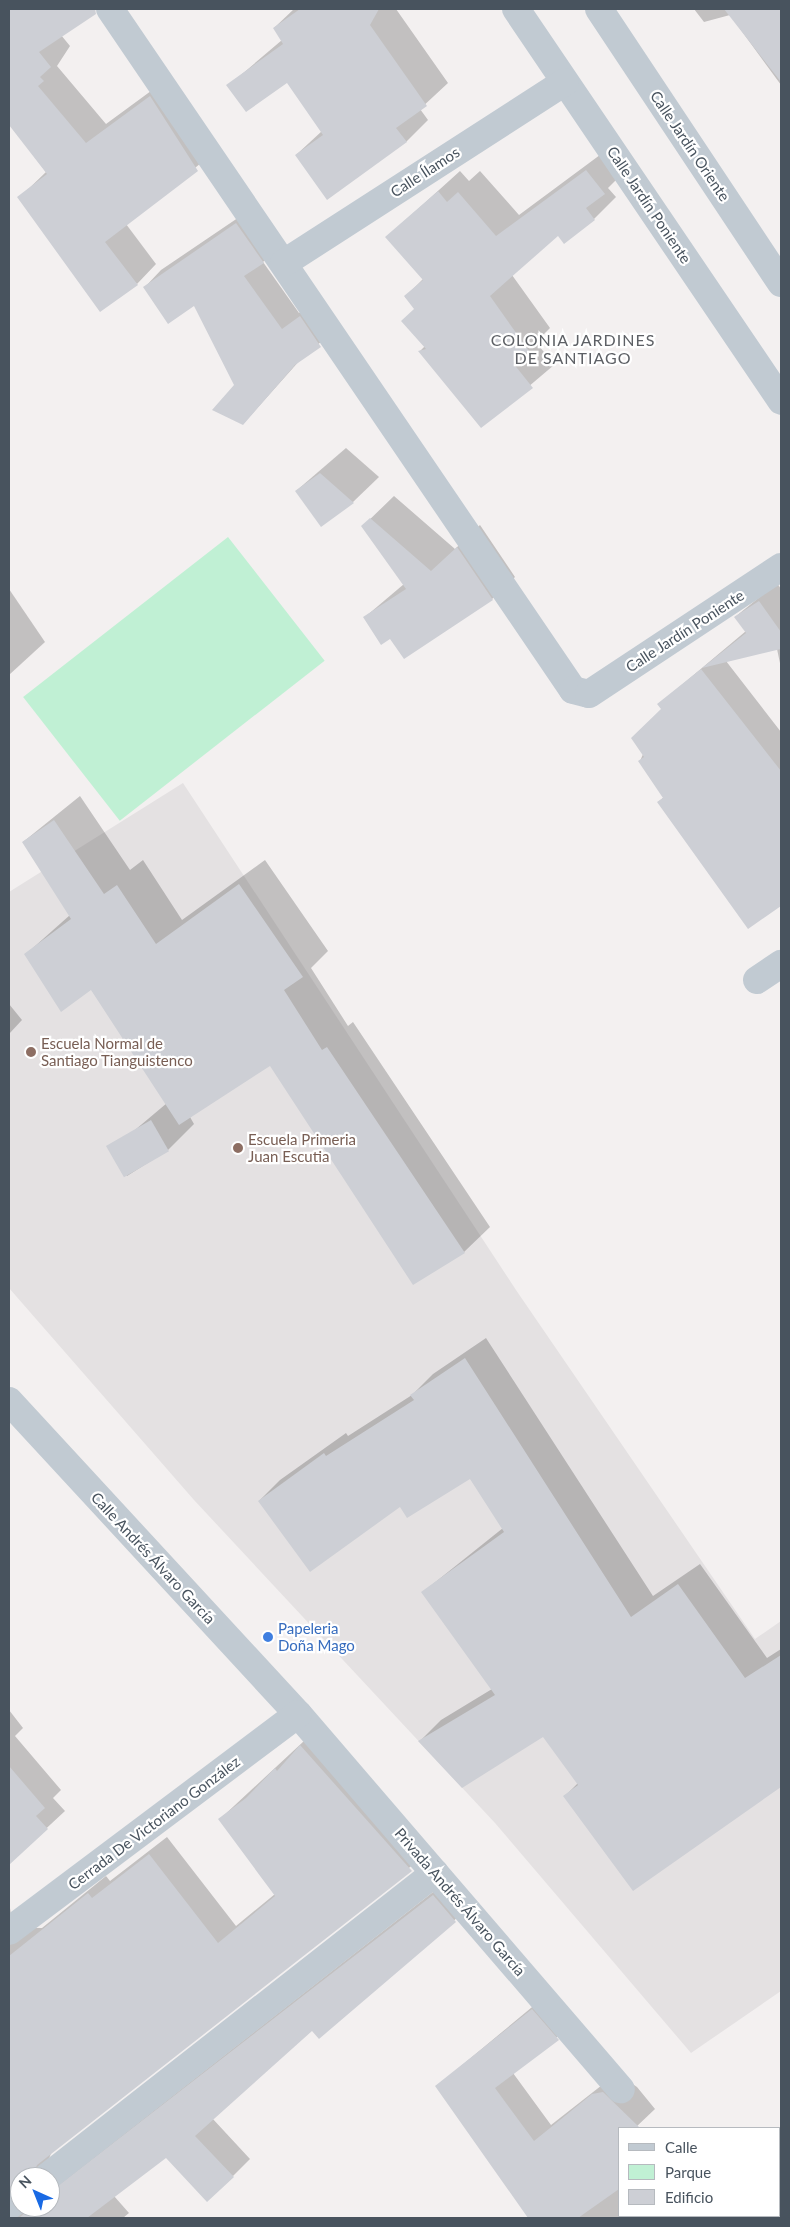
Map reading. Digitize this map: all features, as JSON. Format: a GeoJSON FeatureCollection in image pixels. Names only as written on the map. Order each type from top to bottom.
{"type":"FeatureCollection","features":[{"type":"Feature","properties":{"kind":"street"},"geometry":{"type":"LineString","coordinates":[[110,9],[284,263]]}},
{"type":"Feature","properties":{"kind":"street","name":"Calle Jardín Poniente"},"geometry":{"type":"LineString","coordinates":[[516,9],[781,401]]}},
{"type":"Feature","properties":{"kind":"street","name":"Calle Jardín Oriente"},"geometry":{"type":"LineString","coordinates":[[598,9],[781,283]]}},
{"type":"Feature","properties":{"kind":"street","name":"Calle Ílamos"},"geometry":{"type":"LineString","coordinates":[[284,263],[565,82]]}},
{"type":"Feature","properties":{"kind":"street","name":"Calle Jardín Poniente"},"geometry":{"type":"LineString","coordinates":[[284,263],[573,690],[589,694],[781,567]]}},
{"type":"Feature","properties":{"kind":"street"},"geometry":{"type":"LineString","coordinates":[[757,980],[781,964]]}},
{"type":"Feature","properties":{"kind":"street","name":"Calle Andrés Álvaro García"},"geometry":{"type":"LineString","coordinates":[[9,1401],[298,1714]]}},
{"type":"Feature","properties":{"kind":"street","name":"Privada Andrés Álvaro García"},"geometry":{"type":"LineString","coordinates":[[298,1714],[621,2089]]}},
{"type":"Feature","properties":{"kind":"street","name":"Cerrada De Victoriano González"},"geometry":{"type":"LineString","coordinates":[[9,1931],[298,1714]]}},
{"type":"Feature","properties":{"kind":"street"},"geometry":{"type":"LineString","coordinates":[[60,2167],[435,1873]]}},
{"type":"Feature","properties":{"kind":"shaded area"},"geometry":{"type":"Polygon","coordinates":[[[183,783],[516,1290],[755,1639],[781,1621],[781,1991],[691,2053],[495,1823],[194,1500],[9,1288],[9,892],[183,783]]]}},
{"type":"Feature","properties":{"kind":"green space"},"geometry":{"type":"Polygon","coordinates":[[[228,537],[325,661],[120,821],[23,697],[228,537]]]}},
{"type":"Feature","properties":{"kind":"building"},"geometry":{"type":"Polygon","coordinates":[[[9,9],[95,9],[96,14],[39,52],[51,67],[40,77],[44,81],[38,86],[86,143],[150,96],[198,171],[105,242],[138,285],[100,312],[17,197],[47,174],[9,125],[9,9]]]}},
{"type":"Feature","properties":{"kind":"building"},"geometry":{"type":"Polygon","coordinates":[[[300,9],[379,9],[370,25],[427,106],[396,128],[407,142],[327,200],[295,155],[323,135],[287,83],[246,112],[226,85],[283,44],[273,28],[300,9]]]}},
{"type":"Feature","properties":{"kind":"building"},"geometry":{"type":"Polygon","coordinates":[[[724,9],[781,9],[781,82],[724,9]]]}},
{"type":"Feature","properties":{"kind":"building"},"geometry":{"type":"Polygon","coordinates":[[[586,170],[605,194],[586,208],[595,220],[564,244],[558,236],[490,296],[529,351],[513,363],[533,388],[481,428],[418,351],[426,349],[401,321],[414,309],[404,296],[423,280],[385,237],[438,191],[447,202],[458,192],[496,236],[586,170]]]}},
{"type":"Feature","properties":{"kind":"building"},"geometry":{"type":"Polygon","coordinates":[[[236,223],[264,263],[244,276],[282,329],[300,316],[321,347],[295,365],[243,425],[212,410],[234,385],[194,306],[168,324],[143,287],[236,223]]]}},
{"type":"Feature","properties":{"kind":"building"},"geometry":{"type":"Polygon","coordinates":[[[320,473],[354,503],[321,527],[295,491],[320,473]]]}},
{"type":"Feature","properties":{"kind":"building"},"geometry":{"type":"Polygon","coordinates":[[[370,518],[431,571],[457,547],[493,600],[404,659],[390,639],[381,645],[363,617],[406,589],[361,526],[370,518]]]}},
{"type":"Feature","properties":{"kind":"building"},"geometry":{"type":"Polygon","coordinates":[[[759,601],[781,632],[781,649],[702,668],[746,633],[734,617],[759,601]]]}},
{"type":"Feature","properties":{"kind":"building"},"geometry":{"type":"Polygon","coordinates":[[[701,669],[781,771],[781,906],[748,929],[657,802],[663,798],[638,761],[644,757],[631,738],[661,709],[657,704],[701,669]]]}},
{"type":"Feature","properties":{"kind":"building"},"geometry":{"type":"Polygon","coordinates":[[[54,820],[104,894],[117,885],[156,944],[239,884],[303,977],[284,990],[322,1050],[327,1047],[465,1253],[413,1285],[270,1066],[179,1125],[91,990],[61,1012],[24,954],[71,919],[22,842],[54,820]]]}},
{"type":"Feature","properties":{"kind":"building"},"geometry":{"type":"Polygon","coordinates":[[[151,1120],[169,1151],[124,1177],[106,1146],[151,1120]]]}},
{"type":"Feature","properties":{"kind":"building"},"geometry":{"type":"Polygon","coordinates":[[[465,1358],[631,1617],[678,1584],[745,1678],[781,1655],[781,1787],[633,1891],[563,1796],[578,1785],[543,1737],[462,1788],[418,1741],[495,1695],[421,1592],[504,1532],[470,1479],[407,1518],[400,1507],[310,1572],[258,1501],[324,1453],[326,1456],[414,1400],[410,1395],[465,1358]]]}},
{"type":"Feature","properties":{"kind":"building"},"geometry":{"type":"Polygon","coordinates":[[[300,1745],[412,1871],[36,2167],[10,2167],[9,2187],[9,1956],[88,1893],[92,1898],[149,1854],[218,1943],[275,1896],[218,1819],[246,1798],[275,1768],[277,1771],[300,1745]]]}},
{"type":"Feature","properties":{"kind":"building"},"geometry":{"type":"Polygon","coordinates":[[[9,1766],[45,1808],[36,1816],[48,1829],[9,1865],[9,1766]]]}},
{"type":"Feature","properties":{"kind":"building"},"geometry":{"type":"Polygon","coordinates":[[[433,1895],[456,1922],[319,2039],[312,2031],[195,2136],[234,2177],[207,2202],[166,2158],[87,2218],[19,2218],[60,2217],[60,2184],[433,1895]]]}},
{"type":"Feature","properties":{"kind":"building"},"geometry":{"type":"Polygon","coordinates":[[[532,2009],[559,2040],[495,2088],[534,2141],[592,2094],[603,2092],[639,2127],[618,2127],[618,2190],[578,2218],[528,2218],[435,2086],[532,2009]]]}},
{"type":"Feature","properties":{"kind":"place","name":"Escuela Normal de Santiago Tianguistenco"},"geometry":{"type":"Point","coordinates":[31,1052]}},
{"type":"Feature","properties":{"kind":"place","name":"Escuela Primeria Juan Escutia"},"geometry":{"type":"Point","coordinates":[238,1148]}},
{"type":"Feature","properties":{"kind":"place","name":"Papeleria Doña Mago"},"geometry":{"type":"Point","coordinates":[268,1637]}},
{"type":"Feature","properties":{"kind":"district","name":"COLONIA JARDINES DE SANTIAGO"},"geometry":{"type":"Point","coordinates":[573,349]}}]}
